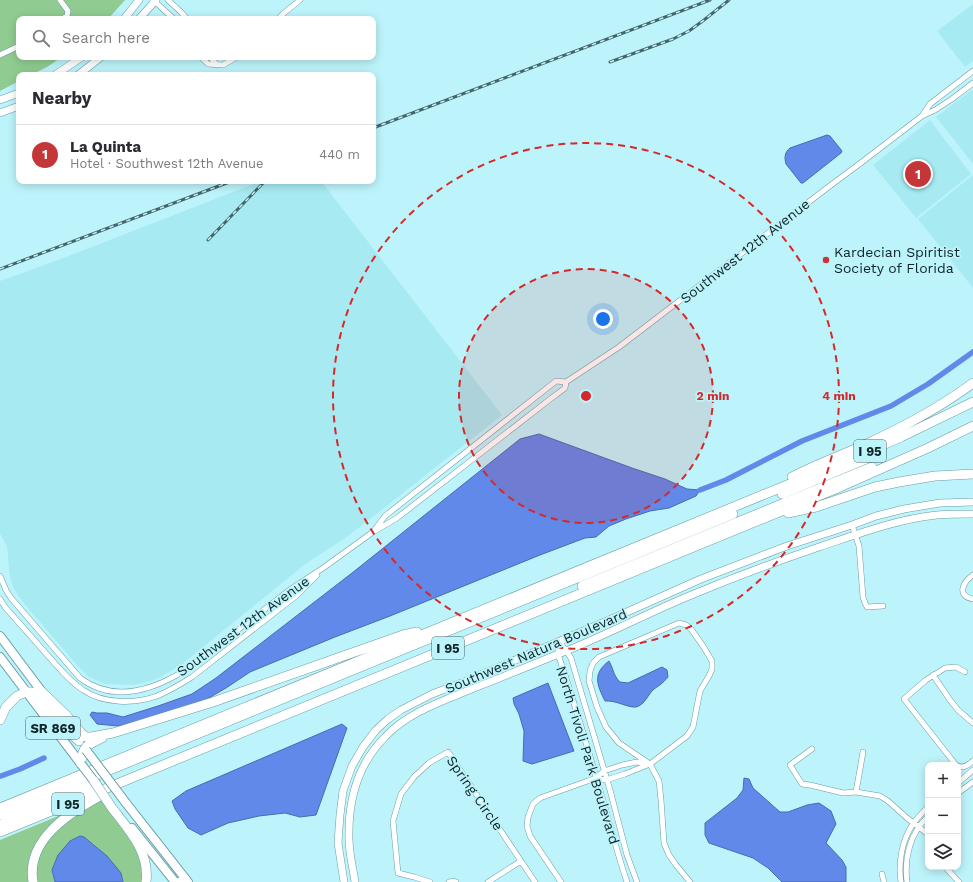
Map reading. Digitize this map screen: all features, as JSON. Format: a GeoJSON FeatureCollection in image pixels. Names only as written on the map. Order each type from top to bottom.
{"type":"FeatureCollection","features":[{"type":"Feature","properties":{"kind":"highway"},"geometry":{"type":"LineString","coordinates":[[765,494],[793,476],[874,440],[910,422],[945,403],[973,383]]}},
{"type":"Feature","properties":{"kind":"highway","name":"I 95"},"geometry":{"type":"LineString","coordinates":[[0,808],[884,445],[973,402]]}},
{"type":"Feature","properties":{"kind":"highway"},"geometry":{"type":"LineString","coordinates":[[0,815],[847,467],[915,438],[973,409]]}},
{"type":"Feature","properties":{"kind":"highway"},"geometry":{"type":"LineString","coordinates":[[0,825],[839,481],[973,420]]}},
{"type":"Feature","properties":{"kind":"highway","name":"I 95"},"geometry":{"type":"LineString","coordinates":[[0,832],[760,520],[894,464],[973,426]]}},
{"type":"Feature","properties":{"kind":"highway"},"geometry":{"type":"LineString","coordinates":[[760,520],[816,507],[870,489],[899,482],[935,476],[973,474]]}},
{"type":"Feature","properties":{"kind":"highway"},"geometry":{"type":"LineString","coordinates":[[83,747],[113,734],[231,697],[403,635],[442,626]]}},
{"type":"Feature","properties":{"kind":"highway"},"geometry":{"type":"LineString","coordinates":[[42,691],[66,715],[78,731],[86,737],[113,734]]}},
{"type":"Feature","properties":{"kind":"highway"},"geometry":{"type":"LineString","coordinates":[[0,720],[11,701],[20,694],[32,692],[36,694],[57,721],[83,747]]}},
{"type":"Feature","properties":{"kind":"highway"},"geometry":{"type":"LineString","coordinates":[[81,764],[83,747]]}},
{"type":"Feature","properties":{"kind":"highway"},"geometry":{"type":"LineString","coordinates":[[33,882],[32,869],[35,856],[44,839],[53,828],[78,808],[136,776]]}},
{"type":"Feature","properties":{"kind":"highway"},"geometry":{"type":"LineString","coordinates":[[94,782],[114,807],[141,850],[145,858],[146,882]]}},
{"type":"Feature","properties":{"kind":"highway"},"geometry":{"type":"LineString","coordinates":[[180,882],[187,882]]}},
{"type":"Feature","properties":{"kind":"main road","name":"SR 869"},"geometry":{"type":"LineString","coordinates":[[0,636],[187,882]]}},
{"type":"Feature","properties":{"kind":"main road","name":"SR 869"},"geometry":{"type":"LineString","coordinates":[[0,657],[94,782]]}},
{"type":"Feature","properties":{"kind":"main road"},"geometry":{"type":"LineString","coordinates":[[114,807],[175,882]]}},
{"type":"Feature","properties":{"kind":"street"},"geometry":{"type":"LineString","coordinates":[[60,0],[68,11],[66,16]]}},
{"type":"Feature","properties":{"kind":"street"},"geometry":{"type":"LineString","coordinates":[[126,16],[139,0]]}},
{"type":"Feature","properties":{"kind":"street"},"geometry":{"type":"LineString","coordinates":[[142,16],[154,0],[171,16]]}},
{"type":"Feature","properties":{"kind":"street"},"geometry":{"type":"LineString","coordinates":[[168,0],[184,16]]}},
{"type":"Feature","properties":{"kind":"street"},"geometry":{"type":"LineString","coordinates":[[281,16],[300,0]]}},
{"type":"Feature","properties":{"kind":"street"},"geometry":{"type":"LineString","coordinates":[[0,55],[16,47]]}},
{"type":"Feature","properties":{"kind":"street"},"geometry":{"type":"LineString","coordinates":[[60,72],[78,60]]}},
{"type":"Feature","properties":{"kind":"street"},"geometry":{"type":"LineString","coordinates":[[82,72],[97,60]]}},
{"type":"Feature","properties":{"kind":"street"},"geometry":{"type":"LineString","coordinates":[[204,60],[208,64],[217,65],[223,65],[232,60]]}},
{"type":"Feature","properties":{"kind":"street"},"geometry":{"type":"LineString","coordinates":[[213,60],[217,65]]}},
{"type":"Feature","properties":{"kind":"street","name":"Southwest 12th Avenue"},"geometry":{"type":"LineString","coordinates":[[922,116],[930,104],[973,70]]}},
{"type":"Feature","properties":{"kind":"street","name":"Southwest 12th Avenue"},"geometry":{"type":"LineString","coordinates":[[373,532],[385,516],[556,381],[566,382],[620,348],[814,197],[922,116],[936,110],[973,83]]}},
{"type":"Feature","properties":{"kind":"street"},"geometry":{"type":"LineString","coordinates":[[0,100],[16,94]]}},
{"type":"Feature","properties":{"kind":"street"},"geometry":{"type":"LineString","coordinates":[[0,113],[16,107]]}},
{"type":"Feature","properties":{"kind":"street","name":"Southwest 12th Avenue"},"geometry":{"type":"LineString","coordinates":[[0,576],[11,598],[80,678],[100,689],[115,692],[129,692],[162,684],[187,669],[291,588],[323,568],[373,532],[397,518],[565,388],[566,382]]}},
{"type":"Feature","properties":{"kind":"street","name":"Southwest Natura Boulevard"},"geometry":{"type":"LineString","coordinates":[[344,882],[338,843],[343,791],[352,766],[363,747],[376,730],[401,710],[432,694],[464,682],[609,620],[686,585],[787,546],[876,516],[904,509],[940,503],[973,502]]}},
{"type":"Feature","properties":{"kind":"street","name":"Southwest Natura Boulevard"},"geometry":{"type":"LineString","coordinates":[[356,882],[349,840],[353,794],[362,770],[371,753],[395,727],[407,719],[436,704],[558,654],[691,595],[790,557],[905,520],[938,515],[973,514]]}},
{"type":"Feature","properties":{"kind":"street"},"geometry":{"type":"LineString","coordinates":[[852,525],[859,546],[865,603],[867,607],[883,606]]}},
{"type":"Feature","properties":{"kind":"street","name":"Southwest 12th Avenue"},"geometry":{"type":"LineString","coordinates":[[0,599],[5,607],[65,675],[83,691],[101,698],[116,701],[130,701],[159,695],[192,677],[296,596],[323,568]]}},
{"type":"Feature","properties":{"kind":"street"},"geometry":{"type":"LineString","coordinates":[[973,575],[966,580],[962,590],[963,594],[973,599]]}},
{"type":"Feature","properties":{"kind":"street"},"geometry":{"type":"LineString","coordinates":[[596,778],[606,780],[650,764],[687,736],[693,727],[700,691],[712,669],[712,661],[704,646],[686,625],[679,623],[599,657],[593,663],[589,681],[597,707],[606,727],[619,743],[650,764],[659,781],[662,800],[664,843],[676,866],[690,882]]}},
{"type":"Feature","properties":{"kind":"street","name":"North Tivoli Park Boulevard"},"geometry":{"type":"LineString","coordinates":[[560,641],[571,658],[636,882]]}},
{"type":"Feature","properties":{"kind":"street","name":"North Tivoli Park Boulevard"},"geometry":{"type":"LineString","coordinates":[[560,641],[558,654],[573,698],[627,882]]}},
{"type":"Feature","properties":{"kind":"street"},"geometry":{"type":"LineString","coordinates":[[954,762],[904,699],[933,675],[945,668],[956,667],[965,672]]}},
{"type":"Feature","properties":{"kind":"street"},"geometry":{"type":"LineString","coordinates":[[933,675],[958,710],[973,722]]}},
{"type":"Feature","properties":{"kind":"street"},"geometry":{"type":"LineString","coordinates":[[573,698],[582,695]]}},
{"type":"Feature","properties":{"kind":"street"},"geometry":{"type":"LineString","coordinates":[[584,735],[593,733]]}},
{"type":"Feature","properties":{"kind":"street"},"geometry":{"type":"LineString","coordinates":[[812,749],[790,765],[802,784],[843,793],[856,792],[880,796],[925,832]]}},
{"type":"Feature","properties":{"kind":"street","name":"Spring Circle"},"geometry":{"type":"LineString","coordinates":[[430,882],[398,873],[393,821],[401,794],[414,777],[429,763],[448,752],[535,882]]}},
{"type":"Feature","properties":{"kind":"street"},"geometry":{"type":"LineString","coordinates":[[856,792],[863,752]]}},
{"type":"Feature","properties":{"kind":"street"},"geometry":{"type":"LineString","coordinates":[[961,768],[965,767],[973,761]]}},
{"type":"Feature","properties":{"kind":"street"},"geometry":{"type":"LineString","coordinates":[[561,882],[530,836],[527,826],[528,817],[533,804],[540,798],[596,778],[604,771],[637,762],[650,764]]}},
{"type":"Feature","properties":{"kind":"street"},"geometry":{"type":"LineString","coordinates":[[961,780],[973,770]]}},
{"type":"Feature","properties":{"kind":"street"},"geometry":{"type":"LineString","coordinates":[[961,791],[973,782]]}},
{"type":"Feature","properties":{"kind":"street"},"geometry":{"type":"LineString","coordinates":[[925,810],[913,823],[907,834],[902,848],[900,861],[900,880],[907,881],[906,867],[911,843],[918,827],[925,820]]}},
{"type":"Feature","properties":{"kind":"street"},"geometry":{"type":"LineString","coordinates":[[488,882],[521,861]]}},
{"type":"Feature","properties":{"kind":"street"},"geometry":{"type":"LineString","coordinates":[[621,865],[630,862]]}},
{"type":"Feature","properties":{"kind":"street"},"geometry":{"type":"LineString","coordinates":[[948,870],[959,882]]}},
{"type":"Feature","properties":{"kind":"street"},"geometry":{"type":"LineString","coordinates":[[882,874],[884,882]]}},
{"type":"Feature","properties":{"kind":"street"},"geometry":{"type":"LineString","coordinates":[[449,882],[456,882]]}},
{"type":"Feature","properties":{"kind":"shaded area"},"geometry":{"type":"Polygon","coordinates":[[[973,4],[973,61],[965,67],[937,31],[973,4]]]}},
{"type":"Feature","properties":{"kind":"shaded area"},"geometry":{"type":"Polygon","coordinates":[[[973,89],[973,164],[936,117],[973,89]]]}},
{"type":"Feature","properties":{"kind":"shaded area"},"geometry":{"type":"Polygon","coordinates":[[[930,120],[971,174],[916,218],[873,165],[930,120]]]}},
{"type":"Feature","properties":{"kind":"shaded area"},"geometry":{"type":"Polygon","coordinates":[[[973,175],[973,288],[918,219],[973,175]]]}},
{"type":"Feature","properties":{"kind":"shaded area"},"geometry":{"type":"Polygon","coordinates":[[[253,184],[323,184],[502,415],[344,539],[308,562],[181,665],[159,678],[148,682],[133,685],[105,684],[89,677],[77,665],[19,597],[13,587],[10,577],[7,547],[0,533],[0,281],[253,184]]]}},
{"type":"Feature","properties":{"kind":"green space"},"geometry":{"type":"Polygon","coordinates":[[[0,0],[125,0],[111,16],[16,16],[16,60],[58,60],[37,72],[16,72],[16,83],[0,91],[0,0]]]}},
{"type":"Feature","properties":{"kind":"green space"},"geometry":{"type":"Polygon","coordinates":[[[102,800],[132,839],[141,861],[143,882],[123,882],[121,873],[52,870],[55,882],[36,882],[38,860],[50,839],[74,816],[102,800]]]}},
{"type":"Feature","properties":{"kind":"green space"},"geometry":{"type":"Polygon","coordinates":[[[63,814],[48,829],[30,882],[0,882],[0,840],[63,814]]]}},
{"type":"Feature","properties":{"kind":"water"},"geometry":{"type":"Polygon","coordinates":[[[827,135],[830,136],[842,151],[841,153],[801,183],[786,164],[786,153],[790,148],[827,135]]]}},
{"type":"Feature","properties":{"kind":"water"},"geometry":{"type":"Polygon","coordinates":[[[539,434],[665,479],[687,489],[700,490],[696,496],[669,508],[650,511],[626,519],[609,526],[596,537],[585,538],[540,555],[250,672],[202,702],[118,726],[97,724],[90,715],[92,712],[107,713],[123,717],[192,694],[216,678],[352,573],[520,439],[539,434]]]}},
{"type":"Feature","properties":{"kind":"water"},"geometry":{"type":"Polygon","coordinates":[[[609,661],[620,682],[628,683],[662,667],[667,670],[668,677],[652,691],[639,706],[633,707],[605,701],[598,685],[598,675],[600,670],[609,661]]]}},
{"type":"Feature","properties":{"kind":"water"},"geometry":{"type":"Polygon","coordinates":[[[548,683],[574,751],[532,764],[523,761],[524,731],[513,698],[548,683]]]}},
{"type":"Feature","properties":{"kind":"water"},"geometry":{"type":"Polygon","coordinates":[[[342,724],[347,728],[316,815],[300,817],[285,813],[259,816],[228,823],[201,835],[188,828],[175,809],[172,801],[186,791],[342,724]]]}},
{"type":"Feature","properties":{"kind":"water"},"geometry":{"type":"Polygon","coordinates":[[[744,778],[749,779],[753,788],[780,812],[788,812],[807,805],[819,803],[831,811],[836,824],[826,843],[842,860],[846,867],[846,882],[782,882],[768,868],[753,858],[709,843],[705,835],[705,823],[737,798],[743,790],[744,778]]]}},
{"type":"Feature","properties":{"kind":"water"},"geometry":{"type":"Polygon","coordinates":[[[80,836],[84,837],[107,856],[121,873],[123,882],[55,882],[52,870],[58,855],[70,841],[80,836]]]}},
{"type":"Feature","properties":{"kind":"waterway"},"geometry":{"type":"LineString","coordinates":[[700,490],[726,480],[802,441],[891,406],[928,384],[973,352]]}},
{"type":"Feature","properties":{"kind":"waterway"},"geometry":{"type":"LineString","coordinates":[[1,776],[44,758]]}},
{"type":"Feature","properties":{"kind":"railway"},"geometry":{"type":"LineString","coordinates":[[376,127],[710,0]]}},
{"type":"Feature","properties":{"kind":"railway"},"geometry":{"type":"LineString","coordinates":[[610,62],[673,39],[689,31],[729,0]]}},
{"type":"Feature","properties":{"kind":"railway"},"geometry":{"type":"LineString","coordinates":[[0,269],[224,184]]}},
{"type":"Feature","properties":{"kind":"railway"},"geometry":{"type":"LineString","coordinates":[[208,240],[262,184]]}},
{"type":"Feature","properties":{"kind":"place","name":"La Quinta"},"geometry":{"type":"Point","coordinates":[918,174]}},
{"type":"Feature","properties":{"kind":"place","name":"Kardecian Spiritist Society of Florida"},"geometry":{"type":"Point","coordinates":[826,260]}}]}
